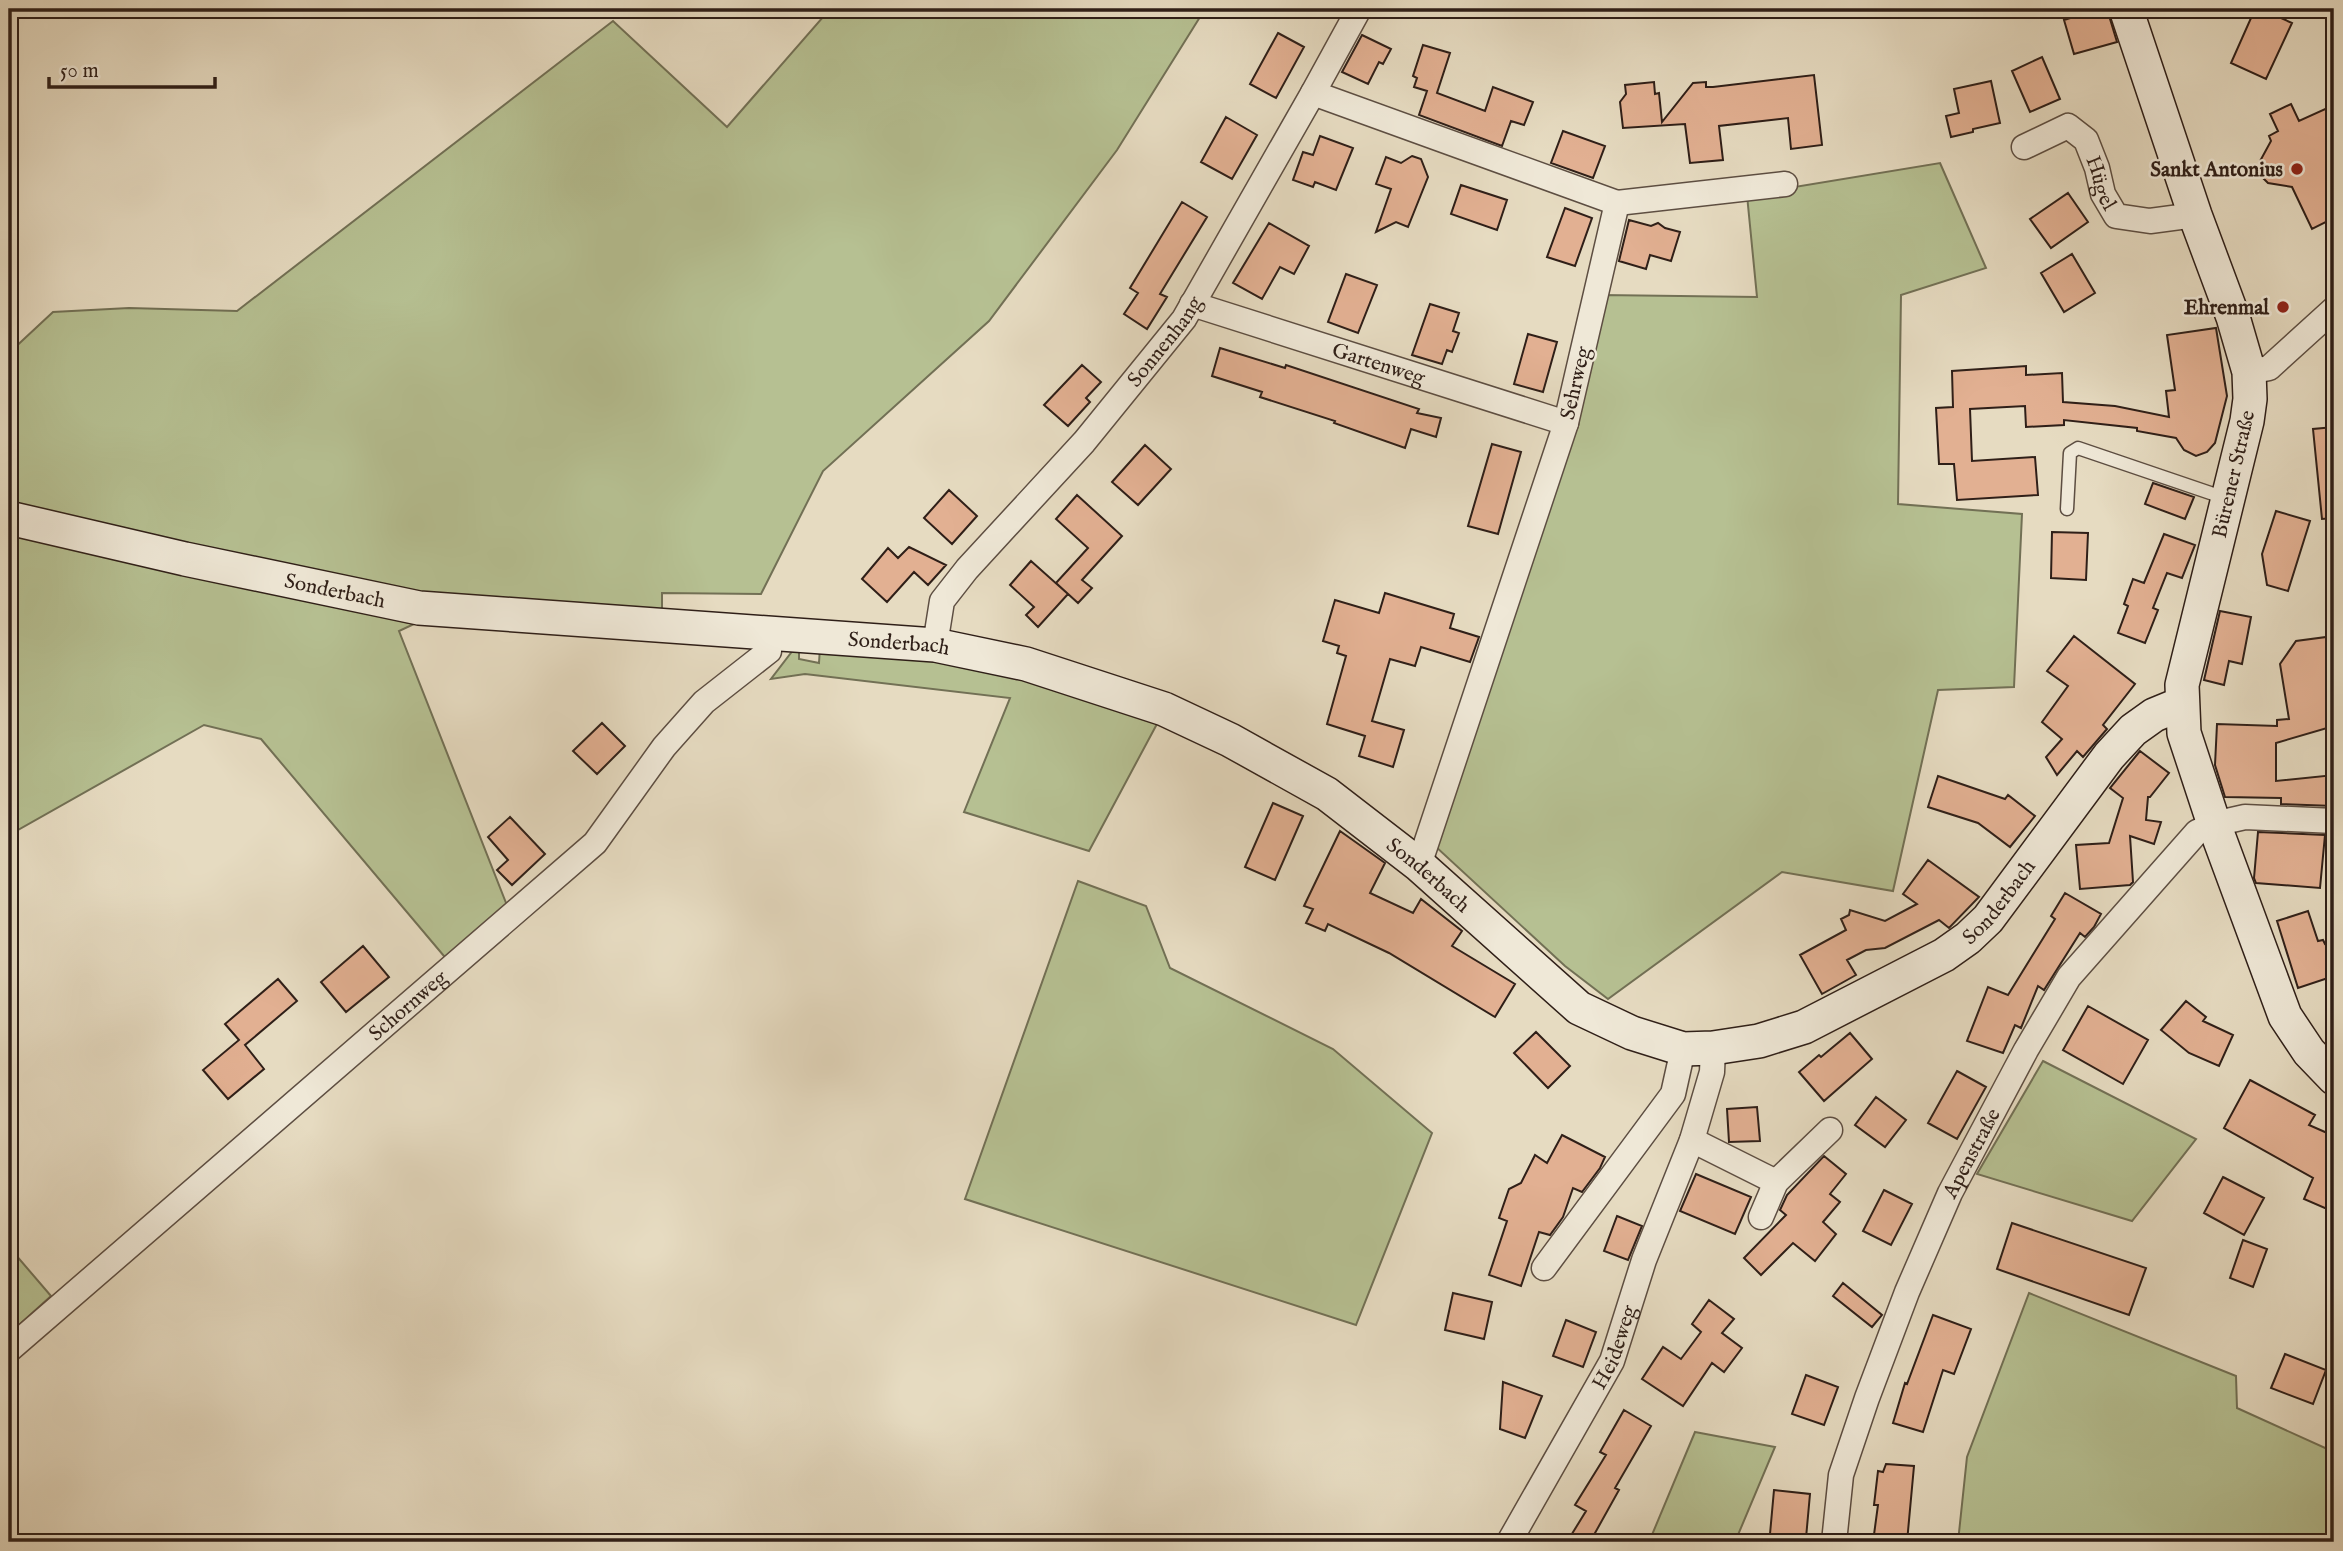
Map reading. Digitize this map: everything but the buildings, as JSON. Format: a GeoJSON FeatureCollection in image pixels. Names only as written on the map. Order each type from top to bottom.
{"type":"FeatureCollection","features":[{"type":"Feature","properties":{"kind":"street","name":"Sonnenhang"},"geometry":{"type":"LineString","coordinates":[[935,645],[942,601],[967,569],[1084,442],[1184,320],[1359,9]]}},
{"type":"Feature","properties":{"kind":"street","name":"Bürener Straße"},"geometry":{"type":"LineString","coordinates":[[2126,9],[2195,215],[2233,317],[2249,372],[2249,410],[2182,685],[2183,733],[2286,1016],[2309,1052],[2334,1077]]}},
{"type":"Feature","properties":{"kind":"street"},"geometry":{"type":"LineString","coordinates":[[1313,93],[1616,204],[1785,184]]}},
{"type":"Feature","properties":{"kind":"street","name":"Hügel"},"geometry":{"type":"LineString","coordinates":[[2024,147],[2068,126],[2086,140],[2103,194],[2116,216],[2150,221],[2195,215]]}},
{"type":"Feature","properties":{"kind":"street","name":"Sehrweg"},"geometry":{"type":"LineString","coordinates":[[1419,865],[1566,423],[1616,204]]}},
{"type":"Feature","properties":{"kind":"street","name":"Gartenweg"},"geometry":{"type":"LineString","coordinates":[[1192,304],[1566,423]]}},
{"type":"Feature","properties":{"kind":"street"},"geometry":{"type":"LineString","coordinates":[[2249,372],[2269,368],[2334,309]]}},
{"type":"Feature","properties":{"kind":"street","name":"Sonderbach"},"geometry":{"type":"LineString","coordinates":[[9,518],[185,559],[419,608],[935,645],[1026,664],[1164,709],[1230,740],[1327,794],[1419,865],[1579,1008],[1632,1033],[1698,1049],[1759,1041],[1804,1027],[1906,975],[1968,938],[1988,919],[2109,756],[2133,730],[2154,715],[2181,708]]}},
{"type":"Feature","properties":{"kind":"street","name":"Schornweg"},"geometry":{"type":"LineString","coordinates":[[9,1350],[595,843],[664,747],[704,702],[769,651],[770,632]]}},
{"type":"Feature","properties":{"kind":"street"},"geometry":{"type":"LineString","coordinates":[[2214,824],[2245,817],[2334,821]]}},
{"type":"Feature","properties":{"kind":"street","name":"Apenstraße"},"geometry":{"type":"LineString","coordinates":[[1833,1542],[1841,1475],[1902,1304],[1950,1193],[2026,1050],[2069,977],[2197,832],[2214,824]]}},
{"type":"Feature","properties":{"kind":"street"},"geometry":{"type":"LineString","coordinates":[[1544,1268],[1674,1094],[1698,1049]]}},
{"type":"Feature","properties":{"kind":"street","name":"Heideweg"},"geometry":{"type":"LineString","coordinates":[[1509,1542],[1612,1361],[1644,1260],[1692,1140],[1712,1072],[1698,1049]]}},
{"type":"Feature","properties":{"kind":"street"},"geometry":{"type":"LineString","coordinates":[[1761,1217],[1776,1182],[1830,1130]]}},
{"type":"Feature","properties":{"kind":"street"},"geometry":{"type":"LineString","coordinates":[[1692,1140],[1776,1182]]}},
{"type":"Feature","properties":{"kind":"lane"},"geometry":{"type":"LineString","coordinates":[[2067,509],[2070,453],[2078,448],[2228,499]]}},
{"type":"Feature","properties":{"kind":"green space"},"geometry":{"type":"Polygon","coordinates":[[[830,9],[1205,9],[1117,150],[989,321],[823,471],[761,594],[662,593],[662,610],[426,599],[9,507],[9,353],[53,312],[129,308],[237,311],[613,21],[727,127],[830,9]]]}},
{"type":"Feature","properties":{"kind":"green space"},"geometry":{"type":"Polygon","coordinates":[[[1940,163],[1986,268],[1901,295],[1898,504],[2022,514],[2014,687],[1938,690],[1893,891],[1782,872],[1608,999],[1565,966],[1435,846],[1602,295],[1757,297],[1747,195],[1940,163]]]}},
{"type":"Feature","properties":{"kind":"green space"},"geometry":{"type":"Polygon","coordinates":[[[9,531],[414,624],[399,631],[508,908],[449,962],[261,739],[204,725],[9,835],[9,531]]]}},
{"type":"Feature","properties":{"kind":"green space"},"geometry":{"type":"Polygon","coordinates":[[[797,645],[799,659],[819,663],[820,647],[933,656],[1019,676],[1158,722],[1089,851],[964,812],[1010,698],[805,674],[771,679],[797,645]]]}},
{"type":"Feature","properties":{"kind":"green space"},"geometry":{"type":"Polygon","coordinates":[[[1078,881],[1146,906],[1170,968],[1333,1049],[1432,1133],[1356,1325],[965,1199],[1078,881]]]}},
{"type":"Feature","properties":{"kind":"green space"},"geometry":{"type":"Polygon","coordinates":[[[2043,1061],[2196,1139],[2132,1221],[1977,1174],[2043,1061]]]}},
{"type":"Feature","properties":{"kind":"green space"},"geometry":{"type":"Polygon","coordinates":[[[9,1247],[51,1296],[9,1334],[9,1247]]]}},
{"type":"Feature","properties":{"kind":"green space"},"geometry":{"type":"Polygon","coordinates":[[[2029,1293],[2236,1376],[2237,1408],[2334,1452],[2334,1542],[1958,1542],[1967,1457],[2029,1293]]]}},
{"type":"Feature","properties":{"kind":"green space"},"geometry":{"type":"Polygon","coordinates":[[[1695,1432],[1775,1447],[1735,1542],[1649,1542],[1695,1432]]]}},
{"type":"Feature","properties":{"kind":"place","name":"Sankt Antonius"},"geometry":{"type":"Point","coordinates":[2297,169]}},
{"type":"Feature","properties":{"kind":"place","name":"Ehrenmal"},"geometry":{"type":"Point","coordinates":[2283,307]}}]}
